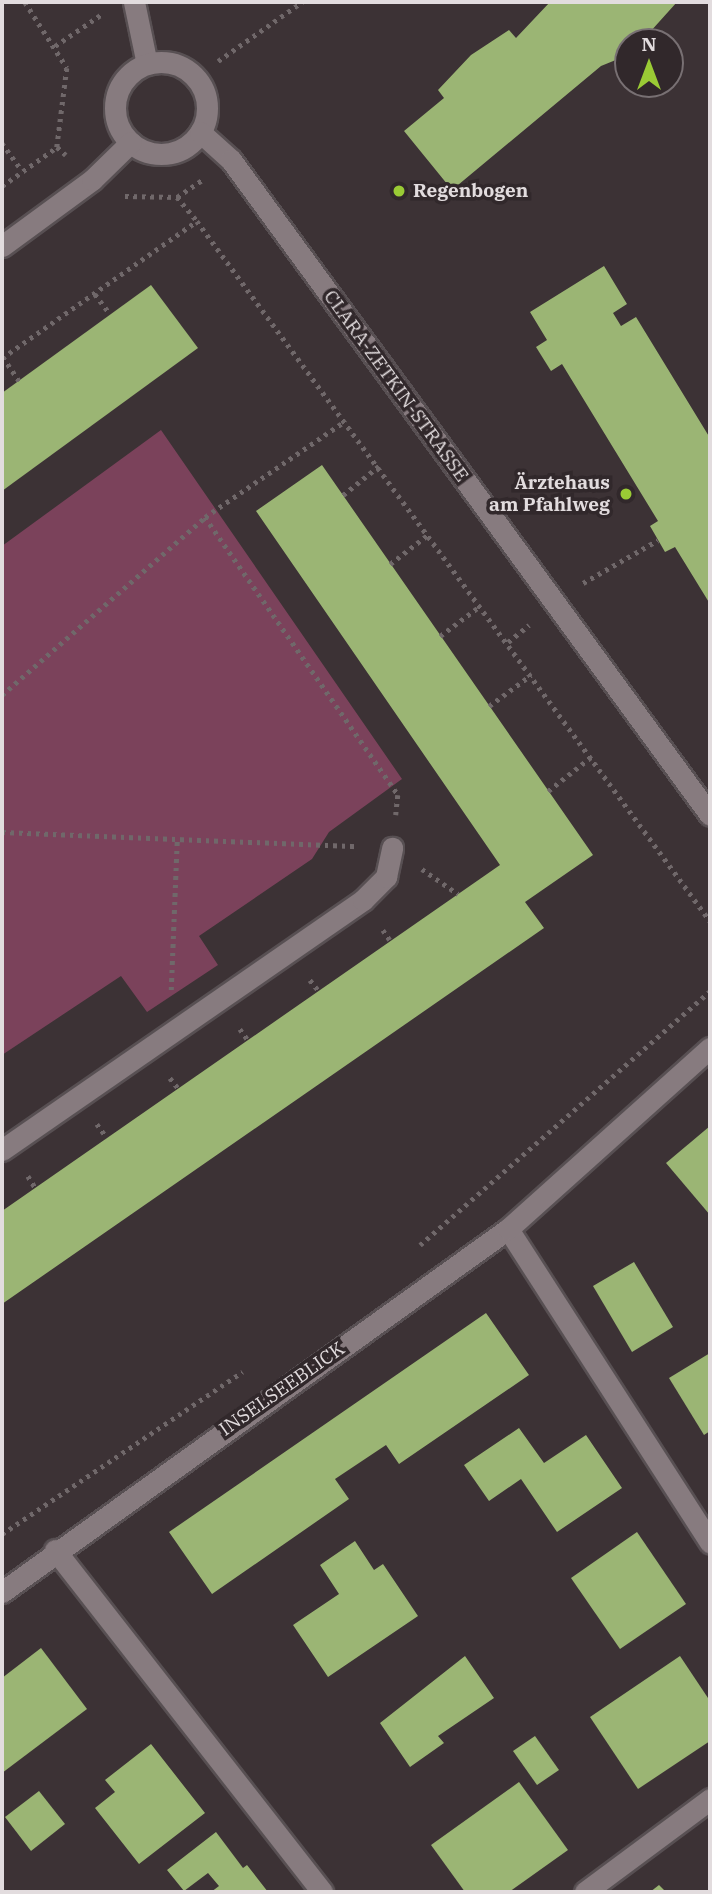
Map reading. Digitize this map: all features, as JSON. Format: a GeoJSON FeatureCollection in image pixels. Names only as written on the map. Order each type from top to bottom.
{"type":"FeatureCollection","features":[{"type":"Feature","properties":{"kind":"street"},"geometry":{"type":"LineString","coordinates":[[134,2],[147,64]]}},
{"type":"Feature","properties":{"kind":"street"},"geometry":{"type":"LineString","coordinates":[[173,63],[196,78],[207,104],[200,132],[164,153],[131,142],[116,120],[117,92],[147,64],[173,63]]}},
{"type":"Feature","properties":{"kind":"street","name":"CLARA-ZETKIN-STRASSE"},"geometry":{"type":"LineString","coordinates":[[200,132],[231,160],[710,814]]}},
{"type":"Feature","properties":{"kind":"street"},"geometry":{"type":"LineString","coordinates":[[2,246],[92,180],[131,142]]}},
{"type":"Feature","properties":{"kind":"street"},"geometry":{"type":"LineString","coordinates":[[2,1150],[363,900],[386,877],[392,848]]}},
{"type":"Feature","properties":{"kind":"street","name":"INSELSEEBLICK"},"geometry":{"type":"LineString","coordinates":[[2,1592],[55,1550],[509,1228],[710,1048]]}},
{"type":"Feature","properties":{"kind":"street"},"geometry":{"type":"LineString","coordinates":[[509,1228],[710,1542]]}},
{"type":"Feature","properties":{"kind":"street"},"geometry":{"type":"LineString","coordinates":[[55,1550],[322,1892]]}},
{"type":"Feature","properties":{"kind":"street"},"geometry":{"type":"LineString","coordinates":[[585,1892],[710,1799]]}},
{"type":"Feature","properties":{"kind":"path"},"geometry":{"type":"LineString","coordinates":[[2,186],[57,147],[67,68],[25,2]]}},
{"type":"Feature","properties":{"kind":"path"},"geometry":{"type":"LineString","coordinates":[[218,61],[302,2]]}},
{"type":"Feature","properties":{"kind":"path"},"geometry":{"type":"LineString","coordinates":[[55,46],[109,9]]}},
{"type":"Feature","properties":{"kind":"path"},"geometry":{"type":"LineString","coordinates":[[2,143],[22,172]]}},
{"type":"Feature","properties":{"kind":"path"},"geometry":{"type":"LineString","coordinates":[[57,147],[92,180],[131,198],[177,197],[379,466],[710,921]]}},
{"type":"Feature","properties":{"kind":"path"},"geometry":{"type":"LineString","coordinates":[[19,381],[2,358],[197,221]]}},
{"type":"Feature","properties":{"kind":"path"},"geometry":{"type":"LineString","coordinates":[[95,294],[110,314]]}},
{"type":"Feature","properties":{"kind":"path"},"geometry":{"type":"LineString","coordinates":[[2,695],[205,517],[345,421]]}},
{"type":"Feature","properties":{"kind":"path"},"geometry":{"type":"LineString","coordinates":[[343,495],[379,466]]}},
{"type":"Feature","properties":{"kind":"path"},"geometry":{"type":"LineString","coordinates":[[2,832],[392,848],[398,795],[205,517]]}},
{"type":"Feature","properties":{"kind":"path"},"geometry":{"type":"LineString","coordinates":[[390,564],[429,534]]}},
{"type":"Feature","properties":{"kind":"path"},"geometry":{"type":"LineString","coordinates":[[440,636],[480,606]]}},
{"type":"Feature","properties":{"kind":"path"},"geometry":{"type":"LineString","coordinates":[[489,706],[531,675]]}},
{"type":"Feature","properties":{"kind":"path"},"geometry":{"type":"LineString","coordinates":[[548,791],[591,757]]}},
{"type":"Feature","properties":{"kind":"path"},"geometry":{"type":"LineString","coordinates":[[177,838],[170,989],[193,1018]]}},
{"type":"Feature","properties":{"kind":"path"},"geometry":{"type":"LineString","coordinates":[[408,1254],[710,990]]}},
{"type":"Feature","properties":{"kind":"path"},"geometry":{"type":"LineString","coordinates":[[2,1534],[253,1365]]}},
{"type":"Feature","properties":{"kind":"shaded area"},"geometry":{"type":"Polygon","coordinates":[[[161,430],[402,779],[329,832],[312,859],[199,936],[218,965],[147,1012],[121,976],[2,1055],[2,546],[161,430]]]}},
{"type":"Feature","properties":{"kind":"building","name":"Regenbogen"},"geometry":{"type":"Polygon","coordinates":[[[550,2],[677,2],[654,28],[614,28],[614,61],[601,66],[452,190],[404,131],[444,98],[438,90],[471,55],[509,30],[516,38],[550,2]]]}},
{"type":"Feature","properties":{"kind":"building","name":"Ärztehaus am Pfahlweg"},"geometry":{"type":"Polygon","coordinates":[[[604,266],[627,304],[613,313],[621,326],[636,317],[710,438],[710,604],[675,547],[665,552],[650,526],[658,521],[562,364],[551,371],[536,347],[547,340],[530,312],[604,266]]]}},
{"type":"Feature","properties":{"kind":"building"},"geometry":{"type":"Polygon","coordinates":[[[151,285],[198,348],[2,491],[2,393],[151,285]]]}},
{"type":"Feature","properties":{"kind":"building"},"geometry":{"type":"Polygon","coordinates":[[[322,465],[593,855],[525,902],[544,928],[2,1304],[2,1211],[500,865],[256,511],[322,465]]]}},
{"type":"Feature","properties":{"kind":"building"},"geometry":{"type":"Polygon","coordinates":[[[710,1126],[710,1215],[666,1163],[710,1126]]]}},
{"type":"Feature","properties":{"kind":"building"},"geometry":{"type":"Polygon","coordinates":[[[634,1262],[673,1327],[632,1352],[593,1286],[634,1262]]]}},
{"type":"Feature","properties":{"kind":"building"},"geometry":{"type":"Polygon","coordinates":[[[486,1313],[529,1375],[399,1464],[386,1445],[335,1479],[349,1499],[212,1594],[169,1532],[486,1313]]]}},
{"type":"Feature","properties":{"kind":"building"},"geometry":{"type":"Polygon","coordinates":[[[710,1353],[710,1431],[704,1435],[669,1378],[710,1353]]]}},
{"type":"Feature","properties":{"kind":"building"},"geometry":{"type":"Polygon","coordinates":[[[519,1428],[544,1463],[586,1435],[622,1488],[557,1532],[521,1479],[489,1501],[464,1465],[519,1428]]]}},
{"type":"Feature","properties":{"kind":"building"},"geometry":{"type":"Polygon","coordinates":[[[637,1532],[686,1604],[620,1649],[571,1578],[637,1532]]]}},
{"type":"Feature","properties":{"kind":"building"},"geometry":{"type":"Polygon","coordinates":[[[355,1541],[374,1570],[383,1564],[418,1616],[328,1677],[293,1625],[339,1594],[320,1565],[355,1541]]]}},
{"type":"Feature","properties":{"kind":"building"},"geometry":{"type":"Polygon","coordinates":[[[41,1648],[87,1709],[2,1773],[2,1678],[41,1648]]]}},
{"type":"Feature","properties":{"kind":"building"},"geometry":{"type":"Polygon","coordinates":[[[465,1656],[494,1698],[438,1736],[444,1743],[410,1767],[380,1723],[465,1656]]]}},
{"type":"Feature","properties":{"kind":"building"},"geometry":{"type":"Polygon","coordinates":[[[680,1656],[710,1701],[710,1741],[638,1789],[590,1717],[680,1656]]]}},
{"type":"Feature","properties":{"kind":"building"},"geometry":{"type":"Polygon","coordinates":[[[535,1736],[559,1770],[537,1785],[513,1751],[535,1736]]]}},
{"type":"Feature","properties":{"kind":"building"},"geometry":{"type":"Polygon","coordinates":[[[151,1744],[205,1813],[139,1864],[95,1808],[115,1792],[105,1780],[151,1744]]]}},
{"type":"Feature","properties":{"kind":"building"},"geometry":{"type":"Polygon","coordinates":[[[519,1782],[568,1850],[509,1892],[465,1892],[431,1845],[519,1782]]]}},
{"type":"Feature","properties":{"kind":"building"},"geometry":{"type":"Polygon","coordinates":[[[39,1791],[65,1824],[31,1851],[5,1817],[39,1791]]]}},
{"type":"Feature","properties":{"kind":"building"},"geometry":{"type":"Polygon","coordinates":[[[216,1832],[243,1868],[247,1865],[268,1892],[211,1892],[219,1886],[208,1873],[184,1891],[167,1870],[216,1832]]]}},
{"type":"Feature","properties":{"kind":"building"},"geometry":{"type":"Polygon","coordinates":[[[659,1885],[666,1892],[650,1892],[659,1885]]]}},
{"type":"Feature","properties":{"kind":"place","name":"Regenbogen"},"geometry":{"type":"Point","coordinates":[399,191]}},
{"type":"Feature","properties":{"kind":"place","name":"Ärztehaus am Pfahlweg"},"geometry":{"type":"Point","coordinates":[626,494]}}]}
